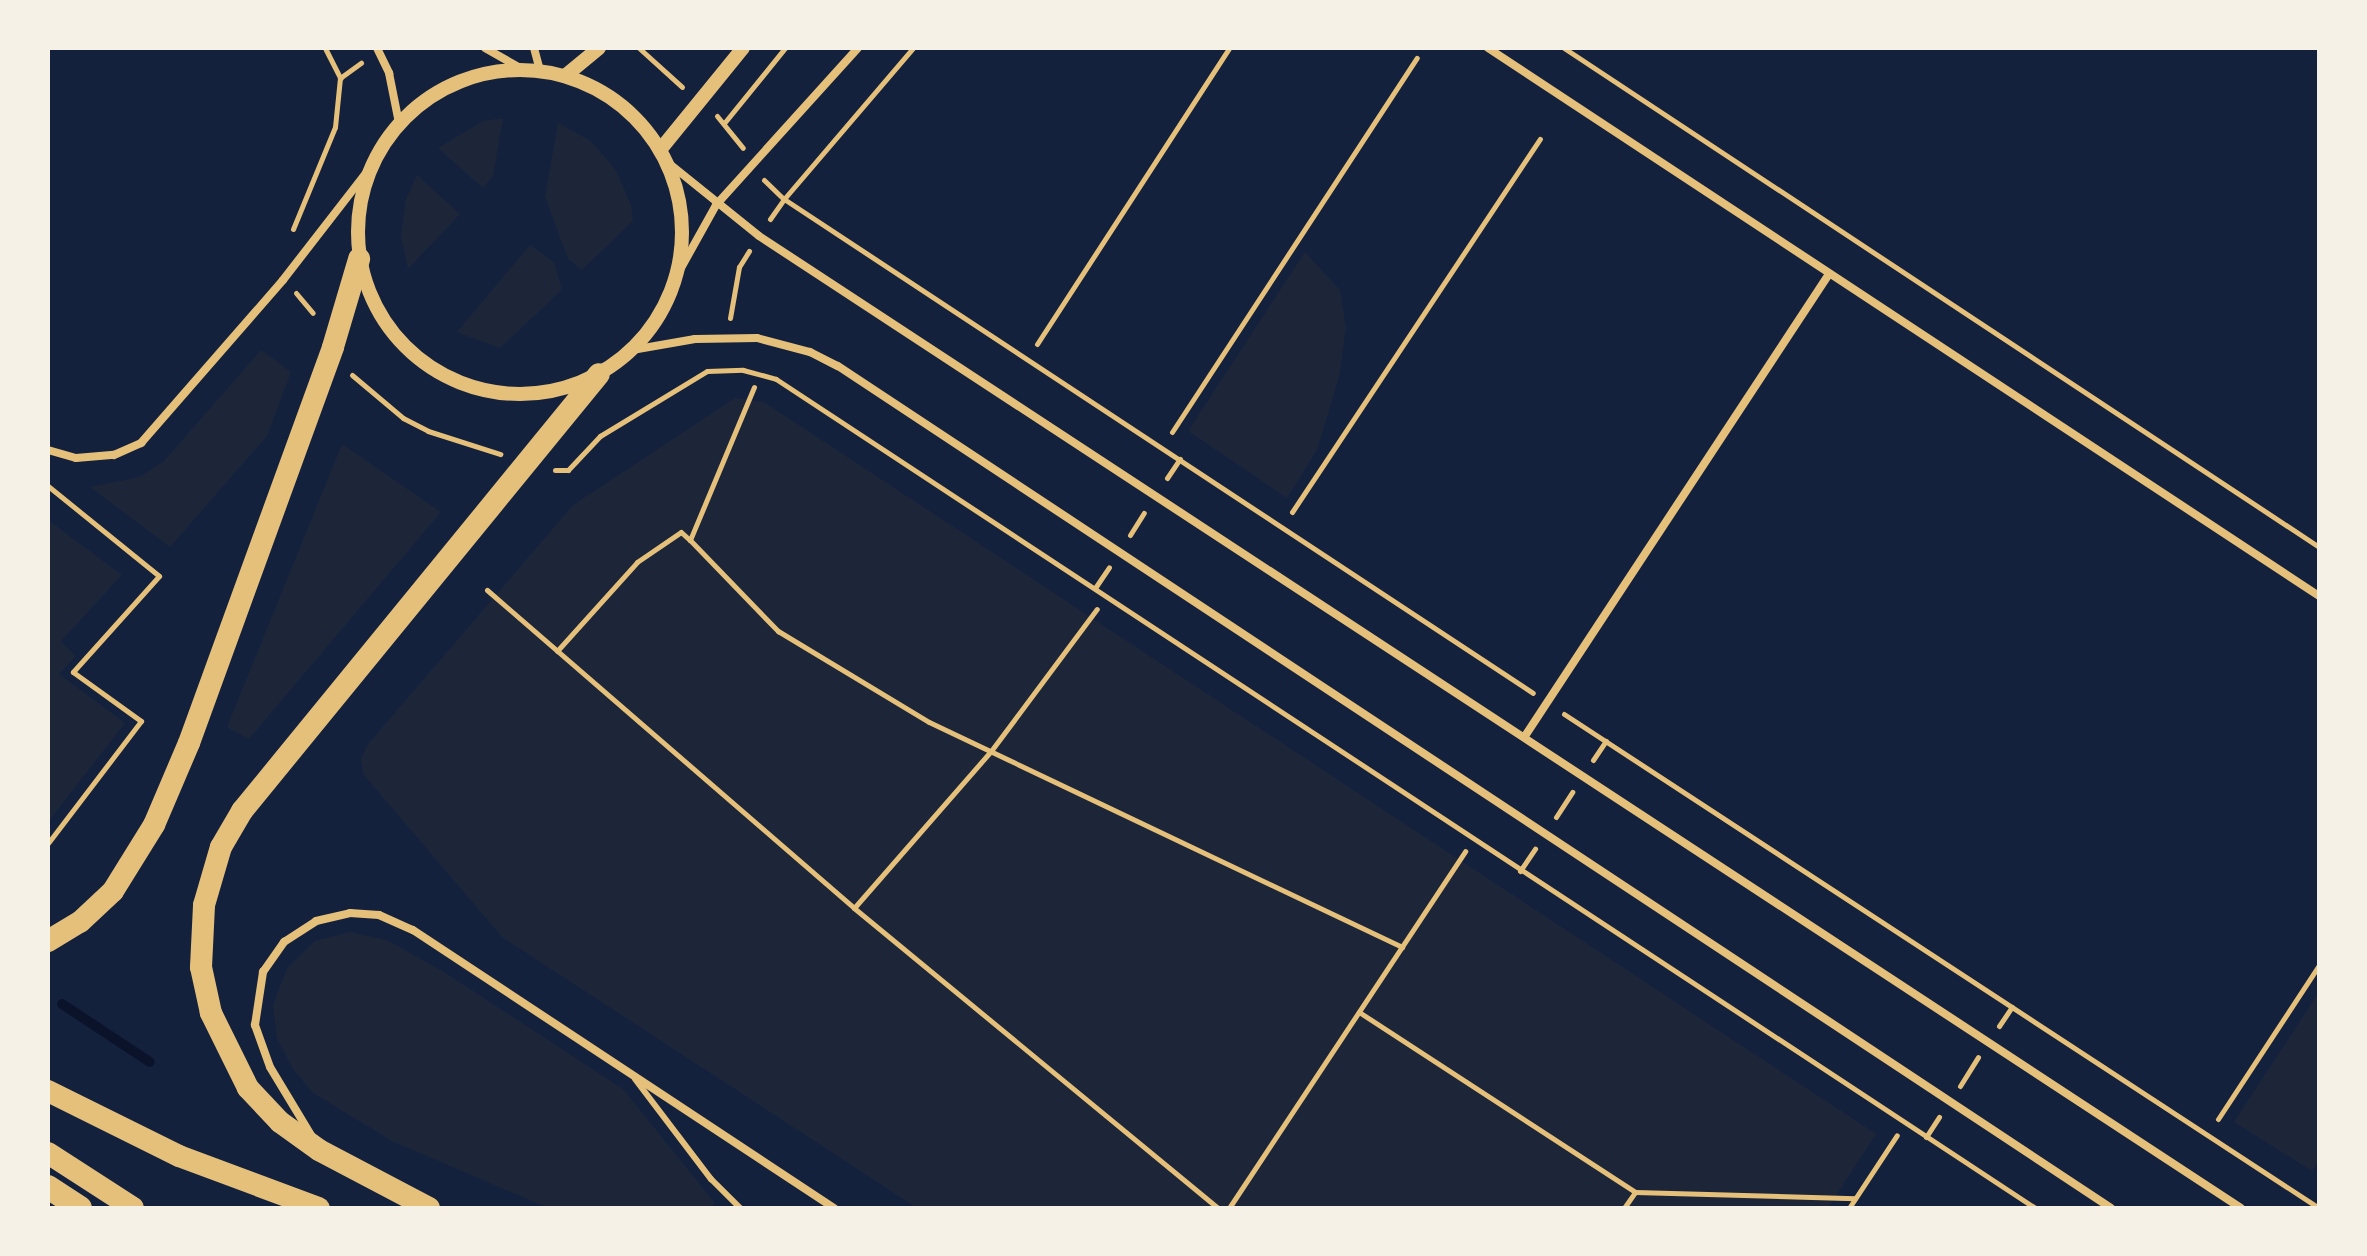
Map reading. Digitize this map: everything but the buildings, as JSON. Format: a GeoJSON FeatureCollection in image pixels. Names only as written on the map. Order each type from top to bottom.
{"type":"FeatureCollection","features":[{"type":"Feature","properties":{"kind":"highway"},"geometry":{"type":"LineString","coordinates":[[48,941],[80,922],[113,891],[154,825],[189,743],[333,347],[359,259]]}},
{"type":"Feature","properties":{"kind":"highway"},"geometry":{"type":"LineString","coordinates":[[429,1208],[319,1150],[280,1122],[248,1088],[216,1026],[201,967],[200,936],[210,876],[242,811],[524,462],[599,374]]}},
{"type":"Feature","properties":{"kind":"highway"},"geometry":{"type":"LineString","coordinates":[[48,1091],[179,1156],[319,1208]]}},
{"type":"Feature","properties":{"kind":"highway"},"geometry":{"type":"LineString","coordinates":[[48,1153],[133,1208]]}},
{"type":"Feature","properties":{"kind":"highway"},"geometry":{"type":"LineString","coordinates":[[48,1187],[80,1208]]}},
{"type":"Feature","properties":{"kind":"street"},"geometry":{"type":"LineString","coordinates":[[485,48],[522,69]]}},
{"type":"Feature","properties":{"kind":"street"},"geometry":{"type":"LineString","coordinates":[[534,48],[540,71]]}},
{"type":"Feature","properties":{"kind":"street"},"geometry":{"type":"LineString","coordinates":[[565,76],[599,48]]}},
{"type":"Feature","properties":{"kind":"street"},"geometry":{"type":"LineString","coordinates":[[663,156],[743,48]]}},
{"type":"Feature","properties":{"kind":"street"},"geometry":{"type":"LineString","coordinates":[[369,169],[358,213],[359,259],[376,308],[407,349],[449,378],[499,393],[538,392],[599,374],[632,350],[659,317],[676,277],[716,205],[858,48]]}},
{"type":"Feature","properties":{"kind":"street"},"geometry":{"type":"LineString","coordinates":[[1488,48],[2319,596]]}},
{"type":"Feature","properties":{"kind":"street"},"geometry":{"type":"LineString","coordinates":[[378,49],[399,123]]}},
{"type":"Feature","properties":{"kind":"street"},"geometry":{"type":"LineString","coordinates":[[48,450],[76,458],[102,456],[141,443],[283,280],[369,169],[399,123],[434,93],[476,75],[522,69],[565,76],[603,92],[635,117],[663,156],[716,205],[759,236],[2241,1208]]}},
{"type":"Feature","properties":{"kind":"street"},"geometry":{"type":"LineString","coordinates":[[663,156],[680,212],[676,277]]}},
{"type":"Feature","properties":{"kind":"street"},"geometry":{"type":"LineString","coordinates":[[1525,736],[1829,274]]}},
{"type":"Feature","properties":{"kind":"street"},"geometry":{"type":"LineString","coordinates":[[632,350],[727,336],[784,343],[838,366],[2111,1208]]}},
{"type":"Feature","properties":{"kind":"street"},"geometry":{"type":"LineString","coordinates":[[319,1150],[270,1067],[255,1025],[256,998],[263,972],[284,942],[301,928],[335,915],[379,915],[413,930],[834,1208]]}},
{"type":"Feature","properties":{"kind":"lane"},"geometry":{"type":"LineString","coordinates":[[630,1073],[711,1179],[740,1208]]}},
{"type":"Feature","properties":{"kind":"path"},"geometry":{"type":"LineString","coordinates":[[291,234],[335,127],[340,78],[325,48]]}},
{"type":"Feature","properties":{"kind":"path"},"geometry":{"type":"LineString","coordinates":[[784,199],[771,191],[725,122],[785,48]]}},
{"type":"Feature","properties":{"kind":"path"},"geometry":{"type":"LineString","coordinates":[[726,370],[727,336],[739,267],[784,199],[913,48]]}},
{"type":"Feature","properties":{"kind":"path"},"geometry":{"type":"LineString","coordinates":[[1037,344],[1229,48]]}},
{"type":"Feature","properties":{"kind":"path"},"geometry":{"type":"LineString","coordinates":[[1564,48],[2319,547]]}},
{"type":"Feature","properties":{"kind":"path"},"geometry":{"type":"LineString","coordinates":[[340,78],[378,49]]}},
{"type":"Feature","properties":{"kind":"path"},"geometry":{"type":"LineString","coordinates":[[1172,432],[1417,58]]}},
{"type":"Feature","properties":{"kind":"path"},"geometry":{"type":"LineString","coordinates":[[1292,512],[1540,139]]}},
{"type":"Feature","properties":{"kind":"path"},"geometry":{"type":"LineString","coordinates":[[283,280],[311,309],[354,377],[403,418],[459,442],[524,462],[568,470],[600,436],[707,371],[760,373],[789,386],[2035,1208]]}},
{"type":"Feature","properties":{"kind":"path"},"geometry":{"type":"LineString","coordinates":[[690,540],[754,387]]}},
{"type":"Feature","properties":{"kind":"path"},"geometry":{"type":"LineString","coordinates":[[1166,480],[1180,459]]}},
{"type":"Feature","properties":{"kind":"path"},"geometry":{"type":"LineString","coordinates":[[48,486],[159,576],[73,672],[141,721],[48,843]]}},
{"type":"Feature","properties":{"kind":"path"},"geometry":{"type":"LineString","coordinates":[[1126,541],[1150,505]]}},
{"type":"Feature","properties":{"kind":"path"},"geometry":{"type":"LineString","coordinates":[[557,651],[637,562],[681,532],[778,631],[929,722],[1402,947]]}},
{"type":"Feature","properties":{"kind":"path"},"geometry":{"type":"LineString","coordinates":[[1095,588],[1109,567]]}},
{"type":"Feature","properties":{"kind":"path"},"geometry":{"type":"LineString","coordinates":[[487,590],[854,908],[1218,1208]]}},
{"type":"Feature","properties":{"kind":"path"},"geometry":{"type":"LineString","coordinates":[[854,908],[991,751],[1097,609]]}},
{"type":"Feature","properties":{"kind":"path"},"geometry":{"type":"LineString","coordinates":[[1592,762],[1606,741]]}},
{"type":"Feature","properties":{"kind":"path"},"geometry":{"type":"LineString","coordinates":[[1554,819],[1574,789]]}},
{"type":"Feature","properties":{"kind":"path"},"geometry":{"type":"LineString","coordinates":[[1520,871],[1536,847]]}},
{"type":"Feature","properties":{"kind":"path"},"geometry":{"type":"LineString","coordinates":[[1229,1208],[1465,851]]}},
{"type":"Feature","properties":{"kind":"path"},"geometry":{"type":"LineString","coordinates":[[2218,1119],[2319,965]]}},
{"type":"Feature","properties":{"kind":"path"},"geometry":{"type":"LineString","coordinates":[[1926,1137],[2012,1007]]}},
{"type":"Feature","properties":{"kind":"path"},"geometry":{"type":"LineString","coordinates":[[1359,1012],[1635,1192],[1855,1198]]}},
{"type":"Feature","properties":{"kind":"path"},"geometry":{"type":"LineString","coordinates":[[1849,1208],[1897,1135]]}},
{"type":"Feature","properties":{"kind":"path"},"geometry":{"type":"LineString","coordinates":[[1624,1208],[1635,1192]]}},
{"type":"Feature","properties":{"kind":"shaded area"},"geometry":{"type":"Polygon","coordinates":[[[503,118],[493,176],[483,188],[438,148],[483,121],[503,118]]]}},
{"type":"Feature","properties":{"kind":"shaded area"},"geometry":{"type":"Polygon","coordinates":[[[558,123],[591,141],[616,170],[631,205],[633,221],[582,270],[568,259],[545,197],[558,123]]]}},
{"type":"Feature","properties":{"kind":"shaded area"},"geometry":{"type":"Polygon","coordinates":[[[417,175],[460,214],[408,269],[401,236],[406,199],[417,175]]]}},
{"type":"Feature","properties":{"kind":"shaded area"},"geometry":{"type":"Polygon","coordinates":[[[530,245],[554,262],[562,290],[500,348],[457,332],[530,245]]]}},
{"type":"Feature","properties":{"kind":"shaded area"},"geometry":{"type":"Polygon","coordinates":[[[1305,252],[1340,290],[1346,328],[1339,377],[1317,450],[1287,498],[1188,431],[1305,252]]]}},
{"type":"Feature","properties":{"kind":"shaded area"},"geometry":{"type":"Polygon","coordinates":[[[261,350],[291,372],[267,436],[170,547],[90,487],[139,477],[164,461],[261,350]]]}},
{"type":"Feature","properties":{"kind":"shaded area"},"geometry":{"type":"Polygon","coordinates":[[[735,398],[764,402],[1876,1134],[1828,1208],[917,1208],[502,937],[363,774],[361,759],[368,744],[573,505],[735,398]]]}},
{"type":"Feature","properties":{"kind":"shaded area"},"geometry":{"type":"Polygon","coordinates":[[[342,444],[441,512],[249,739],[227,727],[342,444]]]}},
{"type":"Feature","properties":{"kind":"shaded area"},"geometry":{"type":"Polygon","coordinates":[[[48,520],[122,575],[61,641],[76,656],[59,674],[125,723],[48,822],[48,520]]]}},
{"type":"Feature","properties":{"kind":"shaded area"},"geometry":{"type":"Polygon","coordinates":[[[350,932],[387,940],[444,972],[623,1089],[715,1203],[711,1208],[548,1208],[392,1141],[313,1093],[293,1069],[277,1038],[273,1005],[287,968],[315,941],[350,932]]]}},
{"type":"Feature","properties":{"kind":"shaded area"},"geometry":{"type":"Polygon","coordinates":[[[2319,992],[2319,1160],[2312,1171],[2234,1122],[2319,992]]]}},
{"type":"Feature","properties":{"kind":"waterway"},"geometry":{"type":"LineString","coordinates":[[62,1004],[150,1062]]}}]}
